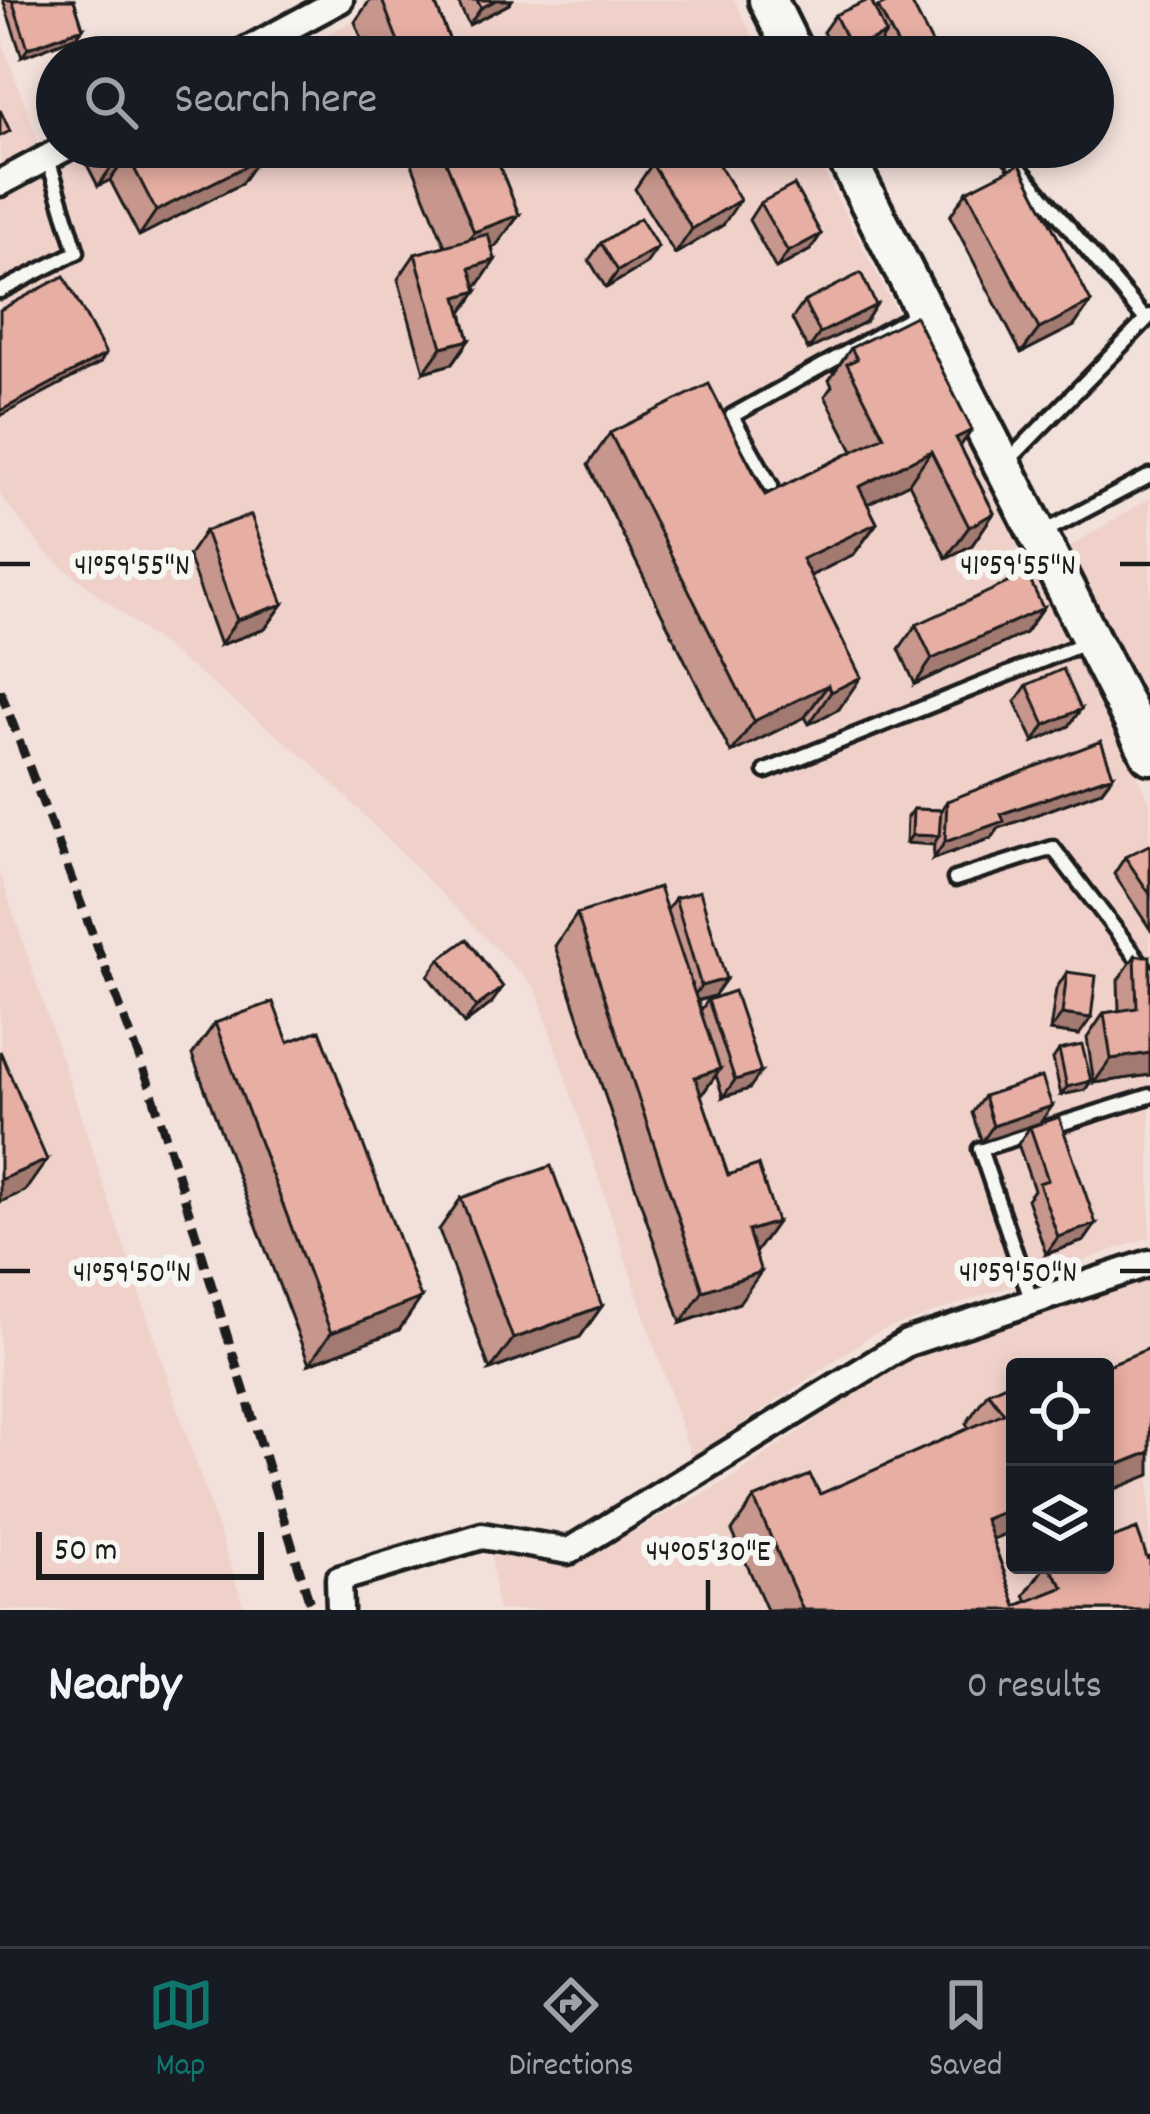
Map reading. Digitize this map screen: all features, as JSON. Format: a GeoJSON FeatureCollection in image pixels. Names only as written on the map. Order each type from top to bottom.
{"type":"FeatureCollection","features":[{"type":"Feature","properties":{"kind":"main road"},"geometry":{"type":"LineString","coordinates":[[768,0],[786,36]]}},
{"type":"Feature","properties":{"kind":"main road"},"geometry":{"type":"LineString","coordinates":[[851,168],[1150,755]]}},
{"type":"Feature","properties":{"kind":"street"},"geometry":{"type":"LineString","coordinates":[[273,36],[340,0]]}},
{"type":"Feature","properties":{"kind":"street"},"geometry":{"type":"LineString","coordinates":[[0,183],[36,163]]}},
{"type":"Feature","properties":{"kind":"street"},"geometry":{"type":"LineString","coordinates":[[340,1610],[339,1579],[482,1536],[569,1551],[907,1343],[1150,1263]]}},
{"type":"Feature","properties":{"kind":"lane"},"geometry":{"type":"LineString","coordinates":[[0,291],[77,251],[60,168]]}},
{"type":"Feature","properties":{"kind":"lane"},"geometry":{"type":"LineString","coordinates":[[1001,468],[1148,318],[1020,168]]}},
{"type":"Feature","properties":{"kind":"lane"},"geometry":{"type":"LineString","coordinates":[[770,486],[732,416],[922,311]]}},
{"type":"Feature","properties":{"kind":"lane"},"geometry":{"type":"LineString","coordinates":[[1036,536],[1150,476]]}},
{"type":"Feature","properties":{"kind":"lane"},"geometry":{"type":"LineString","coordinates":[[766,771],[1089,642]]}},
{"type":"Feature","properties":{"kind":"lane"},"geometry":{"type":"LineString","coordinates":[[956,879],[1053,848],[1150,975]]}},
{"type":"Feature","properties":{"kind":"lane"},"geometry":{"type":"LineString","coordinates":[[1032,1302],[980,1149],[1150,1096]]}},
{"type":"Feature","properties":{"kind":"shaded area"},"geometry":{"type":"Polygon","coordinates":[[[394,0],[734,0],[753,36],[324,36],[394,0]]]}},
{"type":"Feature","properties":{"kind":"shaded area"},"geometry":{"type":"Polygon","coordinates":[[[0,36],[36,135],[36,148],[0,168],[0,36]]]}},
{"type":"Feature","properties":{"kind":"shaded area"},"geometry":{"type":"Polygon","coordinates":[[[65,168],[822,168],[1150,801],[1150,1237],[873,1334],[692,1459],[536,989],[311,762],[48,555],[0,495],[0,201],[65,168]]]}},
{"type":"Feature","properties":{"kind":"shaded area"},"geometry":{"type":"Polygon","coordinates":[[[1150,498],[1150,703],[1068,548],[1150,498]]]}},
{"type":"Feature","properties":{"kind":"shaded area"},"geometry":{"type":"Polygon","coordinates":[[[0,873],[245,1610],[0,1610],[0,873]]]}},
{"type":"Feature","properties":{"kind":"shaded area"},"geometry":{"type":"Polygon","coordinates":[[[1150,1278],[1150,1610],[497,1610],[492,1556],[571,1566],[728,1480],[907,1358],[1150,1278]]]}},
{"type":"Feature","properties":{"kind":"building"},"geometry":{"type":"Polygon","coordinates":[[[12,0],[74,0],[83,28],[61,36],[36,36],[36,45],[28,48],[12,0]]]}},
{"type":"Feature","properties":{"kind":"building"},"geometry":{"type":"Polygon","coordinates":[[[382,0],[434,0],[448,36],[396,36],[382,0]]]}},
{"type":"Feature","properties":{"kind":"building"},"geometry":{"type":"Polygon","coordinates":[[[871,0],[886,34],[845,36],[835,15],[871,0]]]}},
{"type":"Feature","properties":{"kind":"building"},"geometry":{"type":"Polygon","coordinates":[[[893,0],[910,0],[928,36],[893,36],[878,7],[893,0]]]}},
{"type":"Feature","properties":{"kind":"building"},"geometry":{"type":"Polygon","coordinates":[[[0,110],[10,131],[0,136],[0,110]]]}},
{"type":"Feature","properties":{"kind":"building"},"geometry":{"type":"Polygon","coordinates":[[[134,168],[242,168],[156,211],[134,168]]]}},
{"type":"Feature","properties":{"kind":"building"},"geometry":{"type":"Polygon","coordinates":[[[448,168],[500,168],[519,215],[474,232],[448,168]]]}},
{"type":"Feature","properties":{"kind":"building"},"geometry":{"type":"Polygon","coordinates":[[[654,168],[721,168],[740,200],[692,229],[654,168]]]}},
{"type":"Feature","properties":{"kind":"building"},"geometry":{"type":"Polygon","coordinates":[[[1012,168],[1022,168],[1091,302],[1039,329],[967,191],[1012,168]]]}},
{"type":"Feature","properties":{"kind":"building"},"geometry":{"type":"Polygon","coordinates":[[[794,185],[821,234],[788,252],[760,203],[794,185]]]}},
{"type":"Feature","properties":{"kind":"building"},"geometry":{"type":"Polygon","coordinates":[[[640,218],[658,247],[618,271],[601,243],[640,218]]]}},
{"type":"Feature","properties":{"kind":"building"},"geometry":{"type":"Polygon","coordinates":[[[488,234],[495,260],[470,268],[477,291],[457,297],[469,340],[442,347],[415,254],[488,234]]]}},
{"type":"Feature","properties":{"kind":"building"},"geometry":{"type":"Polygon","coordinates":[[[861,273],[876,305],[820,333],[804,302],[861,273]]]}},
{"type":"Feature","properties":{"kind":"building"},"geometry":{"type":"Polygon","coordinates":[[[64,276],[106,354],[0,411],[0,310],[64,276]]]}},
{"type":"Feature","properties":{"kind":"building"},"geometry":{"type":"Polygon","coordinates":[[[915,316],[972,430],[956,438],[994,513],[969,527],[931,451],[859,487],[877,523],[802,559],[861,677],[831,692],[828,685],[754,721],[610,433],[709,384],[765,495],[884,436],[847,364],[857,359],[851,348],[915,316]]]}},
{"type":"Feature","properties":{"kind":"building"},"geometry":{"type":"Polygon","coordinates":[[[251,515],[283,604],[237,620],[205,531],[251,515]]]}},
{"type":"Feature","properties":{"kind":"building"},"geometry":{"type":"Polygon","coordinates":[[[1027,574],[1043,608],[932,659],[916,625],[1027,574]]]}},
{"type":"Feature","properties":{"kind":"building"},"geometry":{"type":"Polygon","coordinates":[[[1063,669],[1081,709],[1045,725],[1027,685],[1063,669]]]}},
{"type":"Feature","properties":{"kind":"building"},"geometry":{"type":"Polygon","coordinates":[[[1101,741],[1113,775],[1001,814],[1004,821],[945,842],[947,801],[1101,741]]]}},
{"type":"Feature","properties":{"kind":"building"},"geometry":{"type":"Polygon","coordinates":[[[913,809],[941,810],[939,836],[912,835],[913,809]]]}},
{"type":"Feature","properties":{"kind":"building"},"geometry":{"type":"Polygon","coordinates":[[[1150,846],[1150,894],[1125,857],[1150,846]]]}},
{"type":"Feature","properties":{"kind":"building"},"geometry":{"type":"Polygon","coordinates":[[[659,887],[720,1069],[695,1077],[728,1175],[758,1165],[777,1222],[748,1231],[761,1272],[703,1291],[577,914],[659,887]]]}},
{"type":"Feature","properties":{"kind":"building"},"geometry":{"type":"Polygon","coordinates":[[[700,891],[726,979],[701,986],[675,898],[700,891]]]}},
{"type":"Feature","properties":{"kind":"building"},"geometry":{"type":"Polygon","coordinates":[[[467,939],[503,987],[476,1007],[440,959],[467,939]]]}},
{"type":"Feature","properties":{"kind":"building"},"geometry":{"type":"Polygon","coordinates":[[[1135,956],[1150,956],[1150,1053],[1111,1059],[1104,1013],[1137,1008],[1135,956]]]}},
{"type":"Feature","properties":{"kind":"building"},"geometry":{"type":"Polygon","coordinates":[[[1067,972],[1096,976],[1091,1018],[1062,1014],[1067,972]]]}},
{"type":"Feature","properties":{"kind":"building"},"geometry":{"type":"Polygon","coordinates":[[[734,991],[761,1072],[735,1080],[708,1000],[734,991]]]}},
{"type":"Feature","properties":{"kind":"building"},"geometry":{"type":"Polygon","coordinates":[[[273,1002],[288,1042],[320,1030],[421,1298],[331,1333],[215,1023],[273,1002]]]}},
{"type":"Feature","properties":{"kind":"building"},"geometry":{"type":"Polygon","coordinates":[[[1082,1045],[1091,1081],[1067,1087],[1059,1050],[1082,1045]]]}},
{"type":"Feature","properties":{"kind":"building"},"geometry":{"type":"Polygon","coordinates":[[[0,1051],[47,1160],[0,1180],[0,1051]]]}},
{"type":"Feature","properties":{"kind":"building"},"geometry":{"type":"Polygon","coordinates":[[[1042,1077],[1052,1106],[993,1126],[984,1096],[1042,1077]]]}},
{"type":"Feature","properties":{"kind":"building"},"geometry":{"type":"Polygon","coordinates":[[[1059,1117],[1096,1224],[1058,1237],[1039,1183],[1048,1180],[1030,1127],[1059,1117]]]}},
{"type":"Feature","properties":{"kind":"building"},"geometry":{"type":"Polygon","coordinates":[[[551,1166],[602,1306],[513,1339],[461,1198],[551,1166]]]}},
{"type":"Feature","properties":{"kind":"building"},"geometry":{"type":"Polygon","coordinates":[[[1150,1348],[1150,1452],[1114,1466],[1114,1466],[1114,1363],[1150,1348]]]}},
{"type":"Feature","properties":{"kind":"building"},"geometry":{"type":"Polygon","coordinates":[[[1006,1384],[1006,1511],[985,1519],[1016,1606],[1064,1587],[1054,1574],[1114,1574],[1114,1538],[1137,1529],[1150,1557],[1150,1610],[803,1610],[754,1499],[810,1475],[820,1494],[1004,1413],[988,1392],[1006,1384]]]}},
{"type":"Feature","properties":{"kind":"railway"},"geometry":{"type":"LineString","coordinates":[[0,690],[150,1086],[312,1610]]}}]}
